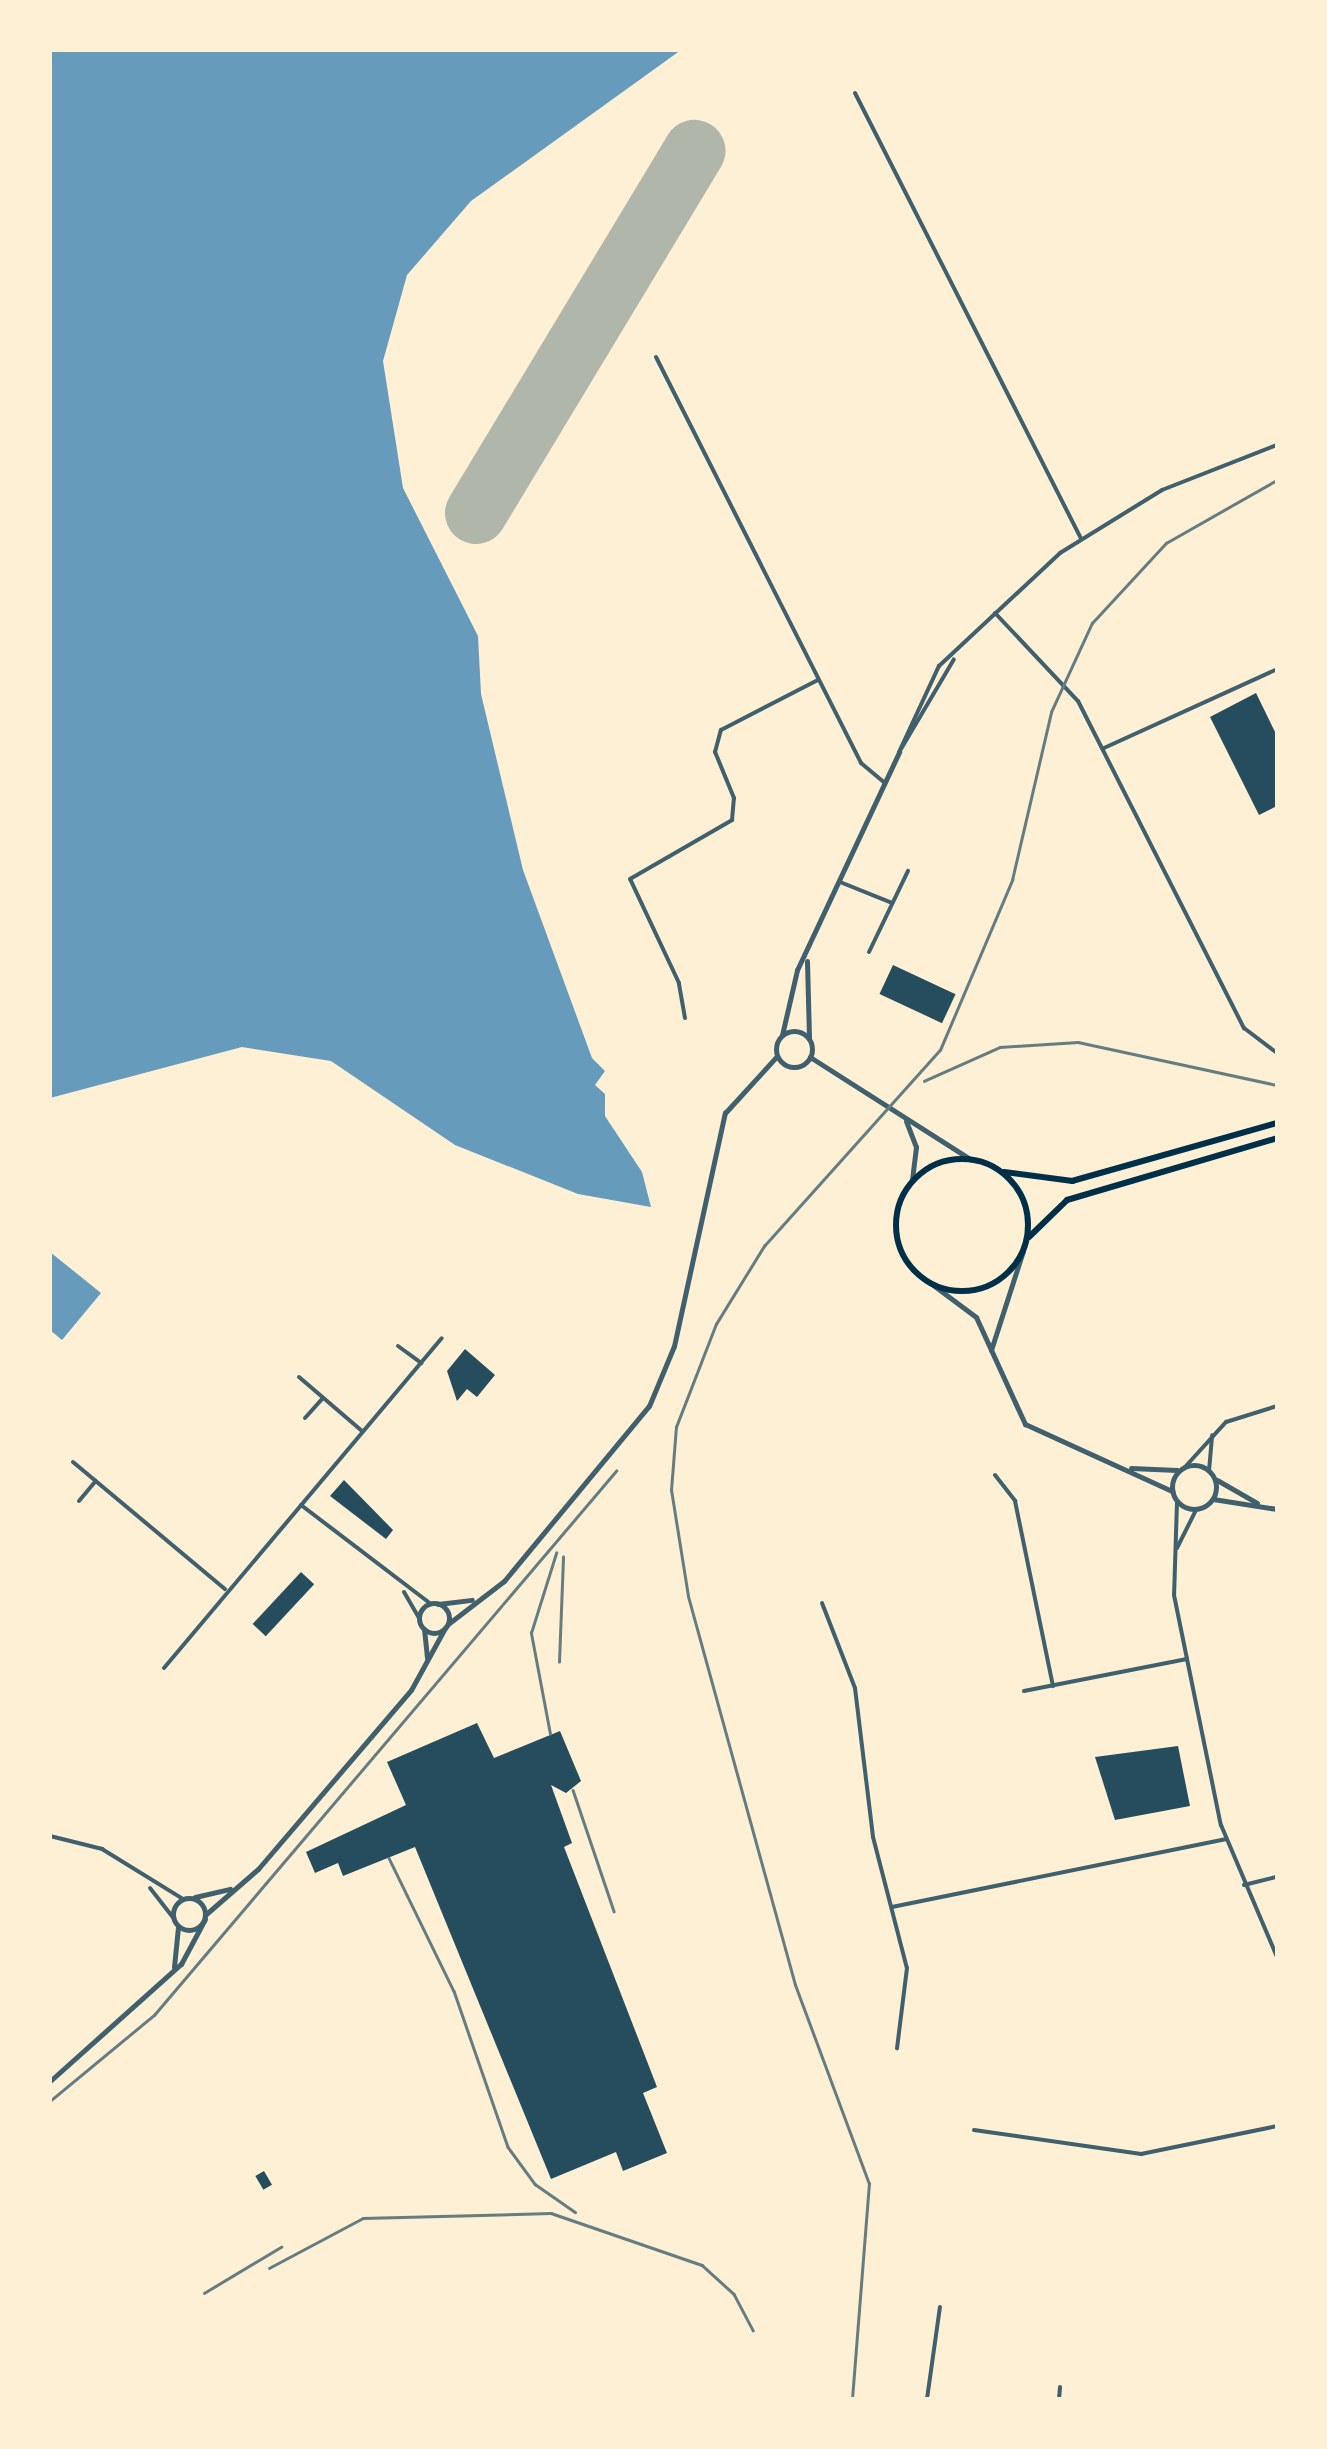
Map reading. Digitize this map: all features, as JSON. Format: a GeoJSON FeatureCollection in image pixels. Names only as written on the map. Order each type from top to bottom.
{"type":"FeatureCollection","features":[{"type":"Feature","properties":{"kind":"main road"},"geometry":{"type":"LineString","coordinates":[[1003,1172],[1026,1208],[1024,1250],[982,1288],[929,1282],[897,1240],[898,1207],[912,1180],[970,1159],[1030,1181],[1072,1182],[1277,1123]]}},
{"type":"Feature","properties":{"kind":"main road"},"geometry":{"type":"LineString","coordinates":[[1026,1241],[1045,1213],[1277,1138]]}},
{"type":"Feature","properties":{"kind":"street"},"geometry":{"type":"LineString","coordinates":[[855,93],[1080,538]]}},
{"type":"Feature","properties":{"kind":"street"},"geometry":{"type":"LineString","coordinates":[[656,357],[861,763],[885,782]]}},
{"type":"Feature","properties":{"kind":"street"},"geometry":{"type":"LineString","coordinates":[[147,1884],[175,1922],[190,1930],[205,1917],[283,1841],[428,1661],[446,1626],[518,1565],[649,1406],[674,1346],[724,1112],[778,1056],[808,958],[920,696],[994,613],[1080,538],[1176,484],[1277,445]]}},
{"type":"Feature","properties":{"kind":"street"},"geometry":{"type":"LineString","coordinates":[[994,613],[1068,686],[1254,1041],[1277,1053]]}},
{"type":"Feature","properties":{"kind":"street"},"geometry":{"type":"LineString","coordinates":[[899,752],[954,659]]}},
{"type":"Feature","properties":{"kind":"street"},"geometry":{"type":"LineString","coordinates":[[1103,749],[1277,669]]}},
{"type":"Feature","properties":{"kind":"street"},"geometry":{"type":"LineString","coordinates":[[685,1018],[679,982],[630,879],[732,820],[734,798],[714,752],[721,730],[818,680]]}},
{"type":"Feature","properties":{"kind":"street"},"geometry":{"type":"LineString","coordinates":[[869,952],[908,870]]}},
{"type":"Feature","properties":{"kind":"street"},"geometry":{"type":"LineString","coordinates":[[840,882],[892,904]]}},
{"type":"Feature","properties":{"kind":"street"},"geometry":{"type":"LineString","coordinates":[[808,958],[810,1056]]}},
{"type":"Feature","properties":{"kind":"street"},"geometry":{"type":"LineString","coordinates":[[782,1036],[797,1031],[810,1041]]}},
{"type":"Feature","properties":{"kind":"street"},"geometry":{"type":"LineString","coordinates":[[778,1056],[796,1066],[810,1056]]}},
{"type":"Feature","properties":{"kind":"street"},"geometry":{"type":"LineString","coordinates":[[810,1056],[970,1159]]}},
{"type":"Feature","properties":{"kind":"street"},"geometry":{"type":"LineString","coordinates":[[906,1121],[916,1147],[912,1180]]}},
{"type":"Feature","properties":{"kind":"street"},"geometry":{"type":"LineString","coordinates":[[991,1350],[1024,1250]]}},
{"type":"Feature","properties":{"kind":"street"},"geometry":{"type":"LineString","coordinates":[[929,1282],[968,1307],[991,1350],[999,1384],[1025,1424],[1058,1445],[1131,1468],[1172,1490],[1177,1502],[1174,1596],[1224,1839],[1277,1957]]}},
{"type":"Feature","properties":{"kind":"street"},"geometry":{"type":"LineString","coordinates":[[164,1668],[225,1588],[442,1338]]}},
{"type":"Feature","properties":{"kind":"street"},"geometry":{"type":"LineString","coordinates":[[398,1346],[420,1362]]}},
{"type":"Feature","properties":{"kind":"street"},"geometry":{"type":"LineString","coordinates":[[299,1377],[362,1431]]}},
{"type":"Feature","properties":{"kind":"street"},"geometry":{"type":"LineString","coordinates":[[305,1418],[323,1398]]}},
{"type":"Feature","properties":{"kind":"street"},"geometry":{"type":"LineString","coordinates":[[1172,1490],[1182,1468],[1212,1435],[1236,1416],[1277,1406]]}},
{"type":"Feature","properties":{"kind":"street"},"geometry":{"type":"LineString","coordinates":[[1212,1435],[1209,1470],[1215,1478],[1257,1503]]}},
{"type":"Feature","properties":{"kind":"street"},"geometry":{"type":"LineString","coordinates":[[73,1462],[225,1588]]}},
{"type":"Feature","properties":{"kind":"street"},"geometry":{"type":"LineString","coordinates":[[1131,1468],[1209,1470]]}},
{"type":"Feature","properties":{"kind":"street"},"geometry":{"type":"LineString","coordinates":[[995,1476],[1015,1500],[1053,1686]]}},
{"type":"Feature","properties":{"kind":"street"},"geometry":{"type":"LineString","coordinates":[[1213,1500],[1215,1478]]}},
{"type":"Feature","properties":{"kind":"street"},"geometry":{"type":"LineString","coordinates":[[79,1501],[96,1482]]}},
{"type":"Feature","properties":{"kind":"street"},"geometry":{"type":"LineString","coordinates":[[1177,1548],[1196,1510],[1213,1500],[1277,1508]]}},
{"type":"Feature","properties":{"kind":"street"},"geometry":{"type":"LineString","coordinates":[[1177,1502],[1196,1510]]}},
{"type":"Feature","properties":{"kind":"street"},"geometry":{"type":"LineString","coordinates":[[301,1504],[403,1590],[433,1604],[475,1599]]}},
{"type":"Feature","properties":{"kind":"street"},"geometry":{"type":"LineString","coordinates":[[403,1590],[424,1628],[428,1661]]}},
{"type":"Feature","properties":{"kind":"street"},"geometry":{"type":"LineString","coordinates":[[822,1603],[855,1688],[892,1908],[908,1977],[896,2048]]}},
{"type":"Feature","properties":{"kind":"street"},"geometry":{"type":"LineString","coordinates":[[419,1618],[433,1604]]}},
{"type":"Feature","properties":{"kind":"street"},"geometry":{"type":"LineString","coordinates":[[433,1604],[446,1626]]}},
{"type":"Feature","properties":{"kind":"street"},"geometry":{"type":"LineString","coordinates":[[424,1628],[446,1626]]}},
{"type":"Feature","properties":{"kind":"street"},"geometry":{"type":"LineString","coordinates":[[1024,1692],[1187,1658]]}},
{"type":"Feature","properties":{"kind":"street"},"geometry":{"type":"LineString","coordinates":[[50,1836],[102,1849],[147,1884],[183,1899],[230,1889]]}},
{"type":"Feature","properties":{"kind":"street"},"geometry":{"type":"LineString","coordinates":[[892,1908],[1224,1839]]}},
{"type":"Feature","properties":{"kind":"street"},"geometry":{"type":"LineString","coordinates":[[1244,1886],[1277,1876]]}},
{"type":"Feature","properties":{"kind":"street"},"geometry":{"type":"LineString","coordinates":[[192,1898],[205,1917]]}},
{"type":"Feature","properties":{"kind":"street"},"geometry":{"type":"LineString","coordinates":[[174,1968],[175,1922],[183,1899]]}},
{"type":"Feature","properties":{"kind":"street"},"geometry":{"type":"LineString","coordinates":[[50,2081],[109,2038],[174,1968],[205,1917]]}},
{"type":"Feature","properties":{"kind":"street"},"geometry":{"type":"LineString","coordinates":[[974,2130],[1141,2154],[1277,2126]]}},
{"type":"Feature","properties":{"kind":"street"},"geometry":{"type":"LineString","coordinates":[[927,2399],[940,2307]]}},
{"type":"Feature","properties":{"kind":"street"},"geometry":{"type":"LineString","coordinates":[[1059,2399],[1060,2387]]}},
{"type":"Feature","properties":{"kind":"street"},"geometry":{"type":"LineString","coordinates":[[490,2399],[505,2399]]}},
{"type":"Feature","properties":{"kind":"water"},"geometry":{"type":"Polygon","coordinates":[[[50,50],[681,50],[471,201],[407,275],[383,361],[403,488],[478,636],[481,694],[523,870],[592,1058],[605,1071],[595,1085],[605,1094],[605,1116],[642,1172],[651,1207],[578,1194],[455,1145],[331,1061],[242,1047],[50,1098],[50,50]]]}},
{"type":"Feature","properties":{"kind":"water"},"geometry":{"type":"Polygon","coordinates":[[[50,1252],[101,1293],[62,1340],[50,1330],[50,1252]]]}},
{"type":"Feature","properties":{"kind":"building"},"geometry":{"type":"Polygon","coordinates":[[[1256,693],[1277,736],[1277,806],[1259,815],[1210,717],[1256,693]]]}},
{"type":"Feature","properties":{"kind":"building"},"geometry":{"type":"Polygon","coordinates":[[[893,965],[956,994],[942,1023],[879,994],[893,965]]]}},
{"type":"Feature","properties":{"kind":"building"},"geometry":{"type":"Polygon","coordinates":[[[465,1349],[495,1375],[477,1397],[467,1389],[457,1401],[447,1371],[465,1349]]]}},
{"type":"Feature","properties":{"kind":"building"},"geometry":{"type":"Polygon","coordinates":[[[344,1480],[393,1530],[386,1539],[330,1496],[344,1480]]]}},
{"type":"Feature","properties":{"kind":"building"},"geometry":{"type":"Polygon","coordinates":[[[301,1572],[314,1584],[266,1636],[253,1624],[301,1572]]]}},
{"type":"Feature","properties":{"kind":"building"},"geometry":{"type":"Polygon","coordinates":[[[477,1723],[494,1758],[560,1731],[581,1781],[566,1793],[551,1785],[572,1843],[564,1847],[657,2087],[643,2093],[667,2153],[623,2171],[616,2152],[551,2179],[415,1847],[343,1876],[338,1863],[315,1873],[306,1852],[406,1805],[387,1762],[477,1723]]]}},
{"type":"Feature","properties":{"kind":"building"},"geometry":{"type":"Polygon","coordinates":[[[1178,1746],[1190,1806],[1115,1820],[1095,1757],[1178,1746]]]}},
{"type":"Feature","properties":{"kind":"building"},"geometry":{"type":"Polygon","coordinates":[[[264,2171],[272,2185],[263,2190],[255,2176],[264,2171]]]}},
{"type":"Feature","properties":{"kind":"runway"},"geometry":{"type":"LineString","coordinates":[[476,513],[694,151]]}},
{"type":"Feature","properties":{"kind":"railway"},"geometry":{"type":"LineString","coordinates":[[852,2399],[869,2184],[795,1985],[688,1596],[671,1490],[676,1427],[716,1324],[764,1246],[940,1050],[1012,880],[1051,712],[1092,623],[1166,543],[1277,480]]}},
{"type":"Feature","properties":{"kind":"railway"},"geometry":{"type":"LineString","coordinates":[[924,1081],[1000,1047],[1078,1042],[1277,1085]]}},
{"type":"Feature","properties":{"kind":"railway"},"geometry":{"type":"LineString","coordinates":[[50,2101],[154,2015],[616,1471]]}},
{"type":"Feature","properties":{"kind":"railway"},"geometry":{"type":"LineString","coordinates":[[550,1734],[531,1633],[556,1553]]}},
{"type":"Feature","properties":{"kind":"railway"},"geometry":{"type":"LineString","coordinates":[[559,1662],[563,1557]]}},
{"type":"Feature","properties":{"kind":"railway"},"geometry":{"type":"LineString","coordinates":[[573,1790],[614,1911]]}},
{"type":"Feature","properties":{"kind":"railway"},"geometry":{"type":"LineString","coordinates":[[389,1858],[454,1991],[508,2147],[535,2184],[575,2212]]}},
{"type":"Feature","properties":{"kind":"railway"},"geometry":{"type":"LineString","coordinates":[[269,2268],[363,2218],[551,2213],[702,2265],[734,2294],[753,2330]]}},
{"type":"Feature","properties":{"kind":"railway"},"geometry":{"type":"LineString","coordinates":[[204,2293],[281,2247]]}}]}
